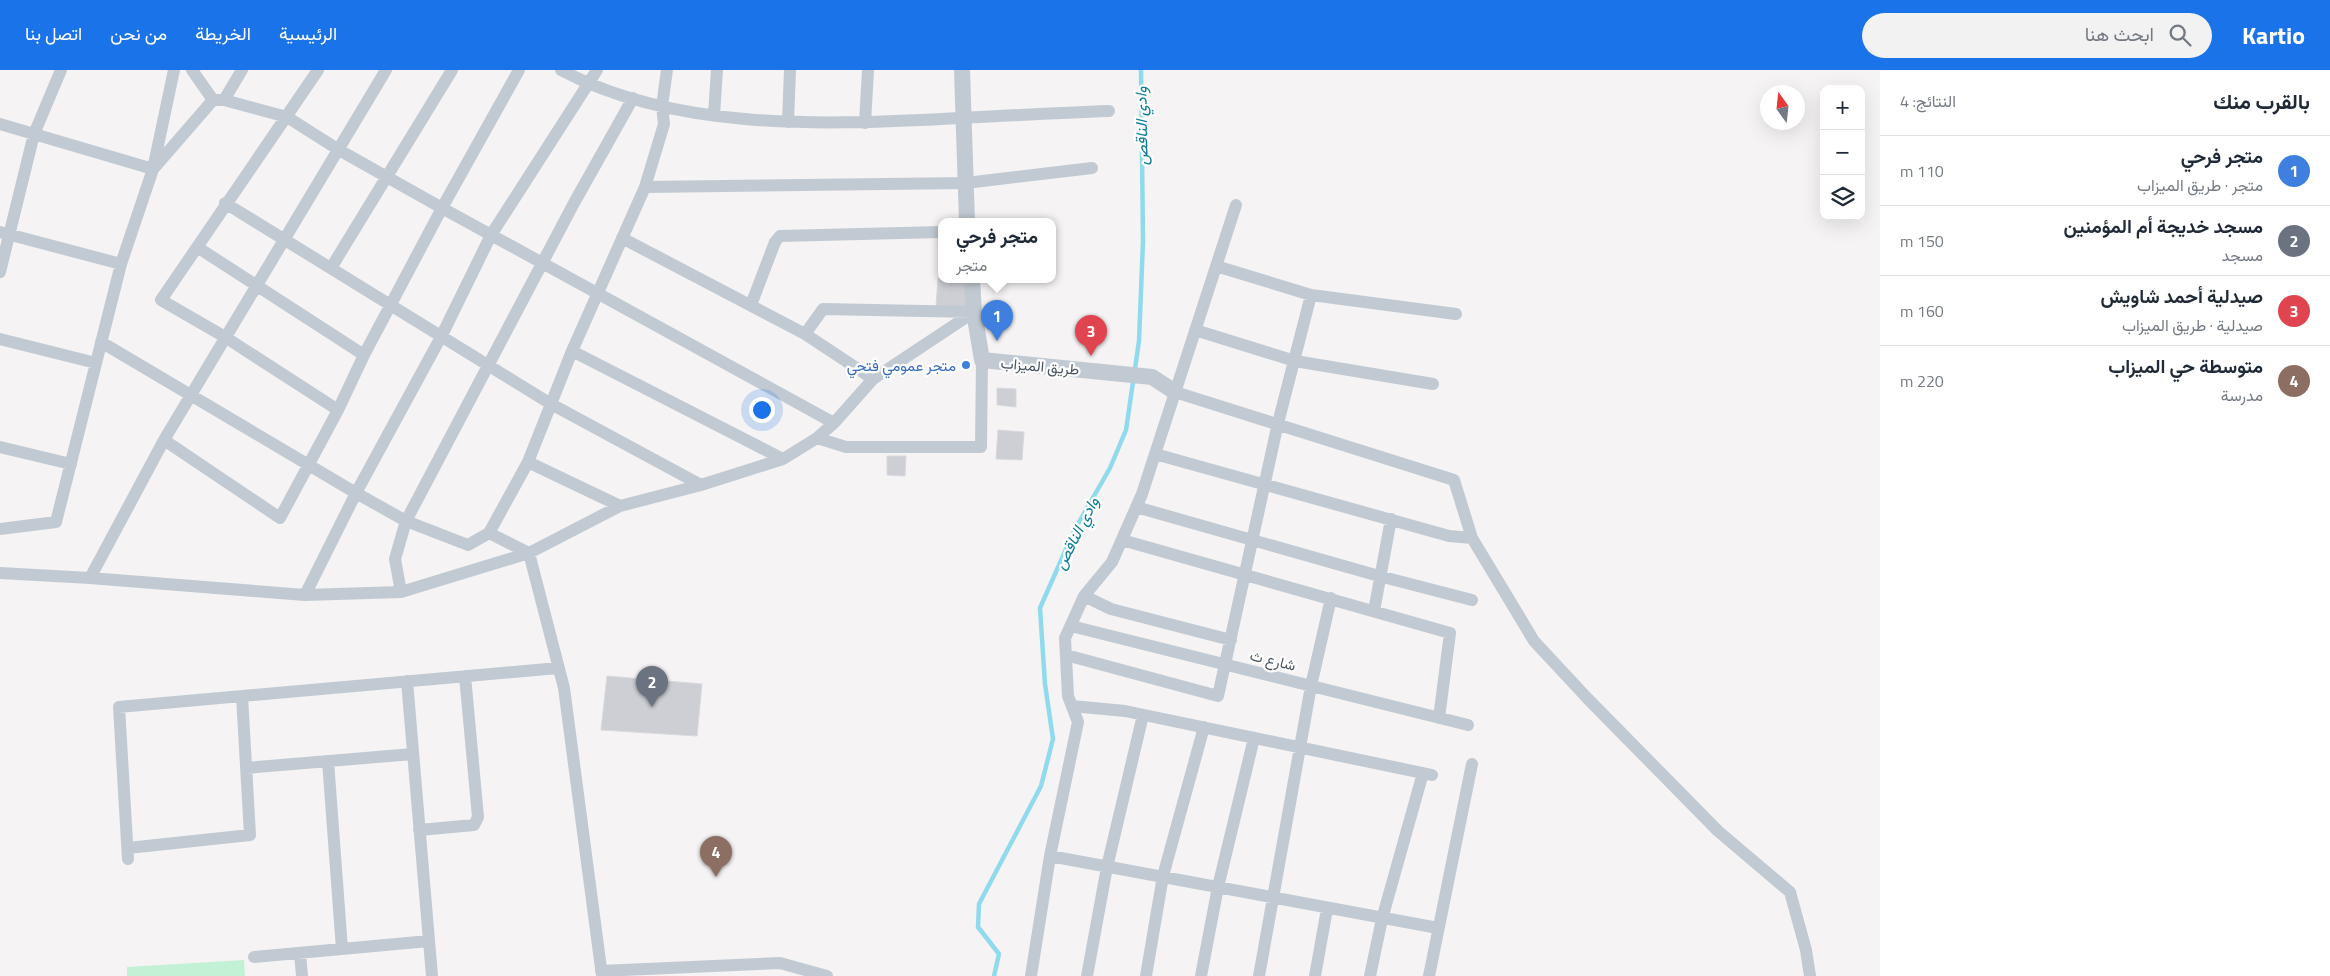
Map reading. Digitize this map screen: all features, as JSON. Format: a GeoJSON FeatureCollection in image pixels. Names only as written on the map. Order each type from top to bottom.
{"type":"FeatureCollection","features":[{"type":"Feature","properties":{"kind":"street"},"geometry":{"type":"LineString","coordinates":[[0,272],[4,233],[34,134],[61,70]]}},
{"type":"Feature","properties":{"kind":"street"},"geometry":{"type":"LineString","coordinates":[[0,529],[56,522],[121,264],[153,168],[174,70]]}},
{"type":"Feature","properties":{"kind":"street"},"geometry":{"type":"LineString","coordinates":[[192,70],[218,100],[287,116],[339,150],[442,208],[599,292],[834,423]]}},
{"type":"Feature","properties":{"kind":"street"},"geometry":{"type":"LineString","coordinates":[[153,168],[218,100],[242,70]]}},
{"type":"Feature","properties":{"kind":"street"},"geometry":{"type":"LineString","coordinates":[[318,70],[161,300],[225,337],[338,410]]}},
{"type":"Feature","properties":{"kind":"street"},"geometry":{"type":"LineString","coordinates":[[90,578],[164,440],[386,70]]}},
{"type":"Feature","properties":{"kind":"street"},"geometry":{"type":"LineString","coordinates":[[331,268],[452,70]]}},
{"type":"Feature","properties":{"kind":"street"},"geometry":{"type":"LineString","coordinates":[[164,440],[280,518],[442,208],[519,70]]}},
{"type":"Feature","properties":{"kind":"street"},"geometry":{"type":"LineString","coordinates":[[561,70],[587,84],[662,106],[714,115],[788,122],[865,123],[1109,111]]}},
{"type":"Feature","properties":{"kind":"street"},"geometry":{"type":"LineString","coordinates":[[305,595],[356,493],[442,335],[491,235],[597,70]]}},
{"type":"Feature","properties":{"kind":"street"},"geometry":{"type":"LineString","coordinates":[[101,342],[191,394],[308,466],[406,521],[468,545],[489,532],[528,462],[572,351],[645,187],[664,124],[662,106],[667,70]]}},
{"type":"Feature","properties":{"kind":"street"},"geometry":{"type":"LineString","coordinates":[[714,115],[717,70]]}},
{"type":"Feature","properties":{"kind":"street"},"geometry":{"type":"LineString","coordinates":[[788,122],[790,70]]}},
{"type":"Feature","properties":{"kind":"street"},"geometry":{"type":"LineString","coordinates":[[865,123],[868,70]]}},
{"type":"Feature","properties":{"kind":"street"},"geometry":{"type":"LineString","coordinates":[[962,70],[967,218]]}},
{"type":"Feature","properties":{"kind":"street"},"geometry":{"type":"LineString","coordinates":[[401,592],[395,559],[406,521],[543,262],[633,98]]}},
{"type":"Feature","properties":{"kind":"street"},"geometry":{"type":"LineString","coordinates":[[0,124],[153,168]]}},
{"type":"Feature","properties":{"kind":"street"},"geometry":{"type":"LineString","coordinates":[[645,187],[966,183],[1092,168]]}},
{"type":"Feature","properties":{"kind":"street"},"geometry":{"type":"LineString","coordinates":[[226,203],[551,404],[701,485]]}},
{"type":"Feature","properties":{"kind":"street"},"geometry":{"type":"LineString","coordinates":[[1031,976],[1050,856],[1078,722],[1068,696],[1065,638],[1084,596],[1112,562],[1136,507],[1236,205]]}},
{"type":"Feature","properties":{"kind":"street"},"geometry":{"type":"LineString","coordinates":[[751,305],[774,242],[780,236],[938,232]]}},
{"type":"Feature","properties":{"kind":"street"},"geometry":{"type":"LineString","coordinates":[[4,233],[121,264]]}},
{"type":"Feature","properties":{"kind":"street"},"geometry":{"type":"LineString","coordinates":[[622,238],[805,334],[874,379]]}},
{"type":"Feature","properties":{"kind":"street"},"geometry":{"type":"LineString","coordinates":[[197,247],[256,287],[364,355]]}},
{"type":"Feature","properties":{"kind":"street"},"geometry":{"type":"LineString","coordinates":[[1216,266],[1311,295],[1456,314]]}},
{"type":"Feature","properties":{"kind":"street","name":"طريق الميزاب"},"geometry":{"type":"LineString","coordinates":[[972,283],[974,312],[982,360],[1152,377],[1175,392]]}},
{"type":"Feature","properties":{"kind":"street"},"geometry":{"type":"LineString","coordinates":[[1066,655],[1218,696],[1278,423],[1311,295]]}},
{"type":"Feature","properties":{"kind":"street"},"geometry":{"type":"LineString","coordinates":[[805,334],[823,309],[974,312]]}},
{"type":"Feature","properties":{"kind":"street"},"geometry":{"type":"LineString","coordinates":[[0,573],[305,595],[401,592],[529,553],[620,506],[701,485],[783,459],[817,438],[834,423],[874,379],[974,312]]}},
{"type":"Feature","properties":{"kind":"street"},"geometry":{"type":"LineString","coordinates":[[1195,330],[1295,361],[1433,384]]}},
{"type":"Feature","properties":{"kind":"street"},"geometry":{"type":"LineString","coordinates":[[0,339],[96,362]]}},
{"type":"Feature","properties":{"kind":"street"},"geometry":{"type":"LineString","coordinates":[[572,351],[783,459]]}},
{"type":"Feature","properties":{"kind":"street"},"geometry":{"type":"LineString","coordinates":[[817,438],[846,447],[981,447],[982,360]]}},
{"type":"Feature","properties":{"kind":"street"},"geometry":{"type":"LineString","coordinates":[[1175,392],[1454,480],[1472,538],[1534,641],[1588,700],[1718,831],[1790,892],[1806,950],[1810,976]]}},
{"type":"Feature","properties":{"kind":"street"},"geometry":{"type":"LineString","coordinates":[[0,447],[71,464]]}},
{"type":"Feature","properties":{"kind":"street"},"geometry":{"type":"LineString","coordinates":[[1155,454],[1449,536],[1472,538]]}},
{"type":"Feature","properties":{"kind":"street"},"geometry":{"type":"LineString","coordinates":[[528,462],[620,506]]}},
{"type":"Feature","properties":{"kind":"street"},"geometry":{"type":"LineString","coordinates":[[1136,507],[1379,576],[1472,600]]}},
{"type":"Feature","properties":{"kind":"street"},"geometry":{"type":"LineString","coordinates":[[1374,611],[1391,519]]}},
{"type":"Feature","properties":{"kind":"street"},"geometry":{"type":"LineString","coordinates":[[489,532],[529,553],[564,688],[601,973],[780,963],[827,976]]}},
{"type":"Feature","properties":{"kind":"street"},"geometry":{"type":"LineString","coordinates":[[1122,540],[1450,633],[1439,718]]}},
{"type":"Feature","properties":{"kind":"street"},"geometry":{"type":"LineString","coordinates":[[1084,596],[1110,609],[1231,640]]}},
{"type":"Feature","properties":{"kind":"street"},"geometry":{"type":"LineString","coordinates":[[1259,976],[1311,686],[1331,598]]}},
{"type":"Feature","properties":{"kind":"street","name":"شارع ث"},"geometry":{"type":"LineString","coordinates":[[1071,626],[1468,726]]}},
{"type":"Feature","properties":{"kind":"street"},"geometry":{"type":"LineString","coordinates":[[242,696],[250,835],[128,854],[119,707],[407,681],[558,668]]}},
{"type":"Feature","properties":{"kind":"street"},"geometry":{"type":"LineString","coordinates":[[419,830],[474,825],[478,817],[465,676]]}},
{"type":"Feature","properties":{"kind":"street"},"geometry":{"type":"LineString","coordinates":[[407,681],[432,976]]}},
{"type":"Feature","properties":{"kind":"street"},"geometry":{"type":"LineString","coordinates":[[1072,706],[1143,715],[1427,774],[1382,919],[1370,976]]}},
{"type":"Feature","properties":{"kind":"street"},"geometry":{"type":"LineString","coordinates":[[1088,976],[1107,867],[1143,715]]}},
{"type":"Feature","properties":{"kind":"street"},"geometry":{"type":"LineString","coordinates":[[1146,976],[1163,876],[1204,727]]}},
{"type":"Feature","properties":{"kind":"street"},"geometry":{"type":"LineString","coordinates":[[1201,976],[1218,887],[1254,738]]}},
{"type":"Feature","properties":{"kind":"street"},"geometry":{"type":"LineString","coordinates":[[246,768],[413,754]]}},
{"type":"Feature","properties":{"kind":"street"},"geometry":{"type":"LineString","coordinates":[[328,762],[342,949]]}},
{"type":"Feature","properties":{"kind":"street"},"geometry":{"type":"LineString","coordinates":[[1428,976],[1472,764]]}},
{"type":"Feature","properties":{"kind":"street"},"geometry":{"type":"LineString","coordinates":[[1050,856],[1163,876],[1273,899],[1438,928]]}},
{"type":"Feature","properties":{"kind":"street"},"geometry":{"type":"LineString","coordinates":[[1314,976],[1327,909]]}},
{"type":"Feature","properties":{"kind":"street"},"geometry":{"type":"LineString","coordinates":[[254,958],[429,941]]}},
{"type":"Feature","properties":{"kind":"street"},"geometry":{"type":"LineString","coordinates":[[300,953],[302,976]]}},
{"type":"Feature","properties":{"kind":"green space"},"geometry":{"type":"Polygon","coordinates":[[[244,960],[245,976],[127,976],[127,967],[244,960]]]}},
{"type":"Feature","properties":{"kind":"building"},"geometry":{"type":"Polygon","coordinates":[[[938,278],[938,283],[970,283],[971,307],[936,306],[938,278]]]}},
{"type":"Feature","properties":{"kind":"building"},"geometry":{"type":"Polygon","coordinates":[[[997,388],[1016,389],[1016,407],[997,405],[997,388]]]}},
{"type":"Feature","properties":{"kind":"building"},"geometry":{"type":"Polygon","coordinates":[[[998,430],[1024,432],[1022,460],[996,459],[998,430]]]}},
{"type":"Feature","properties":{"kind":"building"},"geometry":{"type":"Polygon","coordinates":[[[887,456],[906,456],[905,476],[887,475],[887,456]]]}},
{"type":"Feature","properties":{"kind":"building"},"geometry":{"type":"Polygon","coordinates":[[[607,676],[702,684],[697,736],[601,730],[607,676]]]}},
{"type":"Feature","properties":{"kind":"waterway","name":"وادي الناقص"},"geometry":{"type":"LineString","coordinates":[[994,976],[999,954],[978,927],[979,904],[1041,786],[1053,739],[1045,684],[1040,608],[1074,531],[1110,468],[1126,430],[1139,341],[1143,241],[1141,70]]}},
{"type":"Feature","properties":{"kind":"place","name":"متجر فرحي"},"geometry":{"type":"Point","coordinates":[997,341]}},
{"type":"Feature","properties":{"kind":"place","name":"صيدلية أحمد شاويش"},"geometry":{"type":"Point","coordinates":[1091,356]}},
{"type":"Feature","properties":{"kind":"place","name":"متجر عمومي فتحي"},"geometry":{"type":"Point","coordinates":[966,365]}},
{"type":"Feature","properties":{"kind":"place","name":"مسجد خديجة أم المؤمنين"},"geometry":{"type":"Point","coordinates":[652,707]}},
{"type":"Feature","properties":{"kind":"place","name":"متوسطة حي الميزاب"},"geometry":{"type":"Point","coordinates":[716,877]}}]}
